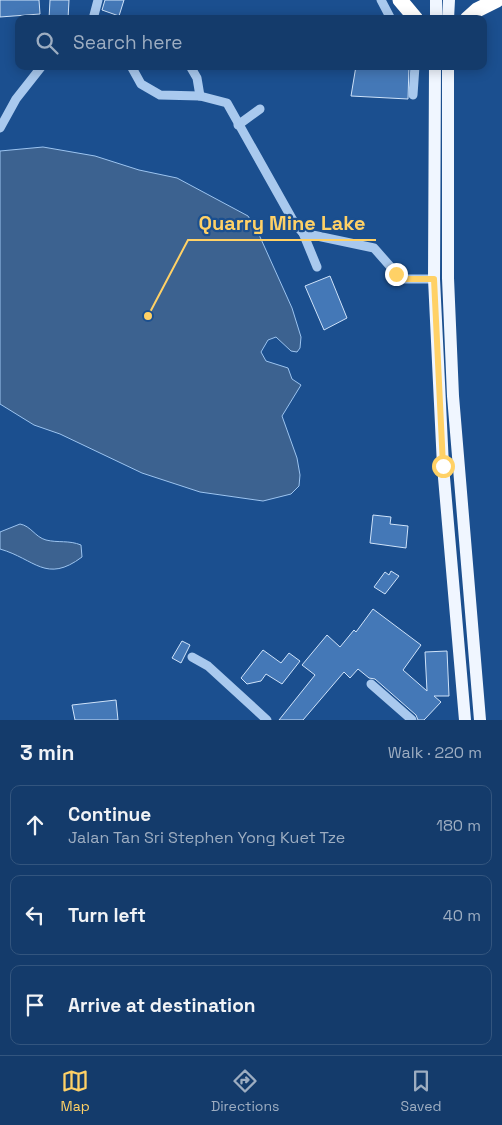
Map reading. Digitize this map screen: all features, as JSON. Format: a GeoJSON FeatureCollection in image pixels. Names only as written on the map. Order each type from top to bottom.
{"type":"FeatureCollection","features":[{"type":"Feature","properties":{"kind":"highway"},"geometry":{"type":"LineString","coordinates":[[400,0],[413,15]]}},
{"type":"Feature","properties":{"kind":"highway"},"geometry":{"type":"LineString","coordinates":[[471,15],[497,0]]}},
{"type":"Feature","properties":{"kind":"main road"},"geometry":{"type":"LineString","coordinates":[[436,0],[436,15]]}},
{"type":"Feature","properties":{"kind":"main road"},"geometry":{"type":"LineString","coordinates":[[448,15],[449,0]]}},
{"type":"Feature","properties":{"kind":"main road"},"geometry":{"type":"LineString","coordinates":[[435,70],[434,279],[443,466],[466,720]]}},
{"type":"Feature","properties":{"kind":"main road"},"geometry":{"type":"LineString","coordinates":[[448,70],[448,278],[452,386],[480,720]]}},
{"type":"Feature","properties":{"kind":"main road"},"geometry":{"type":"LineString","coordinates":[[466,720],[473,715],[478,701]]}},
{"type":"Feature","properties":{"kind":"street"},"geometry":{"type":"LineString","coordinates":[[94,15],[98,0]]}},
{"type":"Feature","properties":{"kind":"street"},"geometry":{"type":"LineString","coordinates":[[381,0],[389,15]]}},
{"type":"Feature","properties":{"kind":"street"},"geometry":{"type":"LineString","coordinates":[[0,128],[16,99],[39,70]]}},
{"type":"Feature","properties":{"kind":"street"},"geometry":{"type":"LineString","coordinates":[[133,70],[141,84],[150,91],[160,95],[200,96],[226,103],[295,224],[303,233],[317,267]]}},
{"type":"Feature","properties":{"kind":"street"},"geometry":{"type":"LineString","coordinates":[[192,70],[197,78],[200,96]]}},
{"type":"Feature","properties":{"kind":"street"},"geometry":{"type":"LineString","coordinates":[[414,94],[415,70]]}},
{"type":"Feature","properties":{"kind":"street"},"geometry":{"type":"LineString","coordinates":[[238,125],[260,109]]}},
{"type":"Feature","properties":{"kind":"street"},"geometry":{"type":"LineString","coordinates":[[303,233],[374,248],[396,274],[404,279],[434,279]]}},
{"type":"Feature","properties":{"kind":"street"},"geometry":{"type":"LineString","coordinates":[[192,658],[208,666],[266,720]]}},
{"type":"Feature","properties":{"kind":"street"},"geometry":{"type":"LineString","coordinates":[[372,684],[412,720]]}},
{"type":"Feature","properties":{"kind":"water"},"geometry":{"type":"Polygon","coordinates":[[[43,147],[95,156],[139,170],[177,178],[248,216],[256,228],[292,308],[301,337],[300,348],[297,352],[291,351],[276,337],[268,340],[261,352],[266,361],[288,368],[292,379],[301,385],[282,416],[297,458],[300,475],[299,486],[291,494],[263,501],[200,492],[142,473],[60,434],[34,425],[0,404],[0,151],[43,147]]]}},
{"type":"Feature","properties":{"kind":"water"},"geometry":{"type":"Polygon","coordinates":[[[20,524],[46,540],[81,545],[82,557],[70,565],[59,569],[49,569],[0,549],[0,532],[20,524]]]}},
{"type":"Feature","properties":{"kind":"building"},"geometry":{"type":"Polygon","coordinates":[[[0,0],[39,0],[40,14],[0,17],[0,0]]]}},
{"type":"Feature","properties":{"kind":"building"},"geometry":{"type":"Polygon","coordinates":[[[50,0],[69,0],[68,15],[49,15],[50,0]]]}},
{"type":"Feature","properties":{"kind":"building"},"geometry":{"type":"Polygon","coordinates":[[[105,0],[124,0],[119,15],[102,10],[105,0]]]}},
{"type":"Feature","properties":{"kind":"building"},"geometry":{"type":"Polygon","coordinates":[[[355,70],[409,70],[408,99],[351,96],[355,70]]]}},
{"type":"Feature","properties":{"kind":"building"},"geometry":{"type":"Polygon","coordinates":[[[330,276],[347,318],[324,330],[305,286],[330,276]]]}},
{"type":"Feature","properties":{"kind":"building"},"geometry":{"type":"Polygon","coordinates":[[[373,515],[391,517],[390,524],[408,526],[406,548],[370,543],[373,515]]]}},
{"type":"Feature","properties":{"kind":"building"},"geometry":{"type":"Polygon","coordinates":[[[391,571],[399,576],[385,594],[374,587],[385,572],[389,575],[391,571]]]}},
{"type":"Feature","properties":{"kind":"building"},"geometry":{"type":"Polygon","coordinates":[[[373,609],[421,645],[403,670],[427,691],[425,652],[447,651],[449,696],[434,696],[441,702],[424,720],[418,720],[416,715],[375,679],[369,678],[358,669],[350,678],[344,672],[303,720],[279,720],[315,675],[302,665],[327,635],[340,647],[354,630],[356,632],[373,609]]]}},
{"type":"Feature","properties":{"kind":"building"},"geometry":{"type":"Polygon","coordinates":[[[182,641],[190,645],[181,663],[172,658],[182,641]]]}},
{"type":"Feature","properties":{"kind":"building"},"geometry":{"type":"Polygon","coordinates":[[[263,650],[281,663],[289,653],[300,661],[282,684],[266,674],[261,681],[247,684],[241,678],[263,650]]]}},
{"type":"Feature","properties":{"kind":"building"},"geometry":{"type":"Polygon","coordinates":[[[116,700],[118,720],[75,720],[72,705],[116,700]]]}},
{"type":"Feature","properties":{"kind":"place","name":"Quarry Mine Lake"},"geometry":{"type":"Point","coordinates":[148,316]}},
{"type":"Feature","properties":{"kind":"route"},"geometry":{"type":"LineString","coordinates":[[396,274],[404,279],[434,279],[443,466]]}}]}
